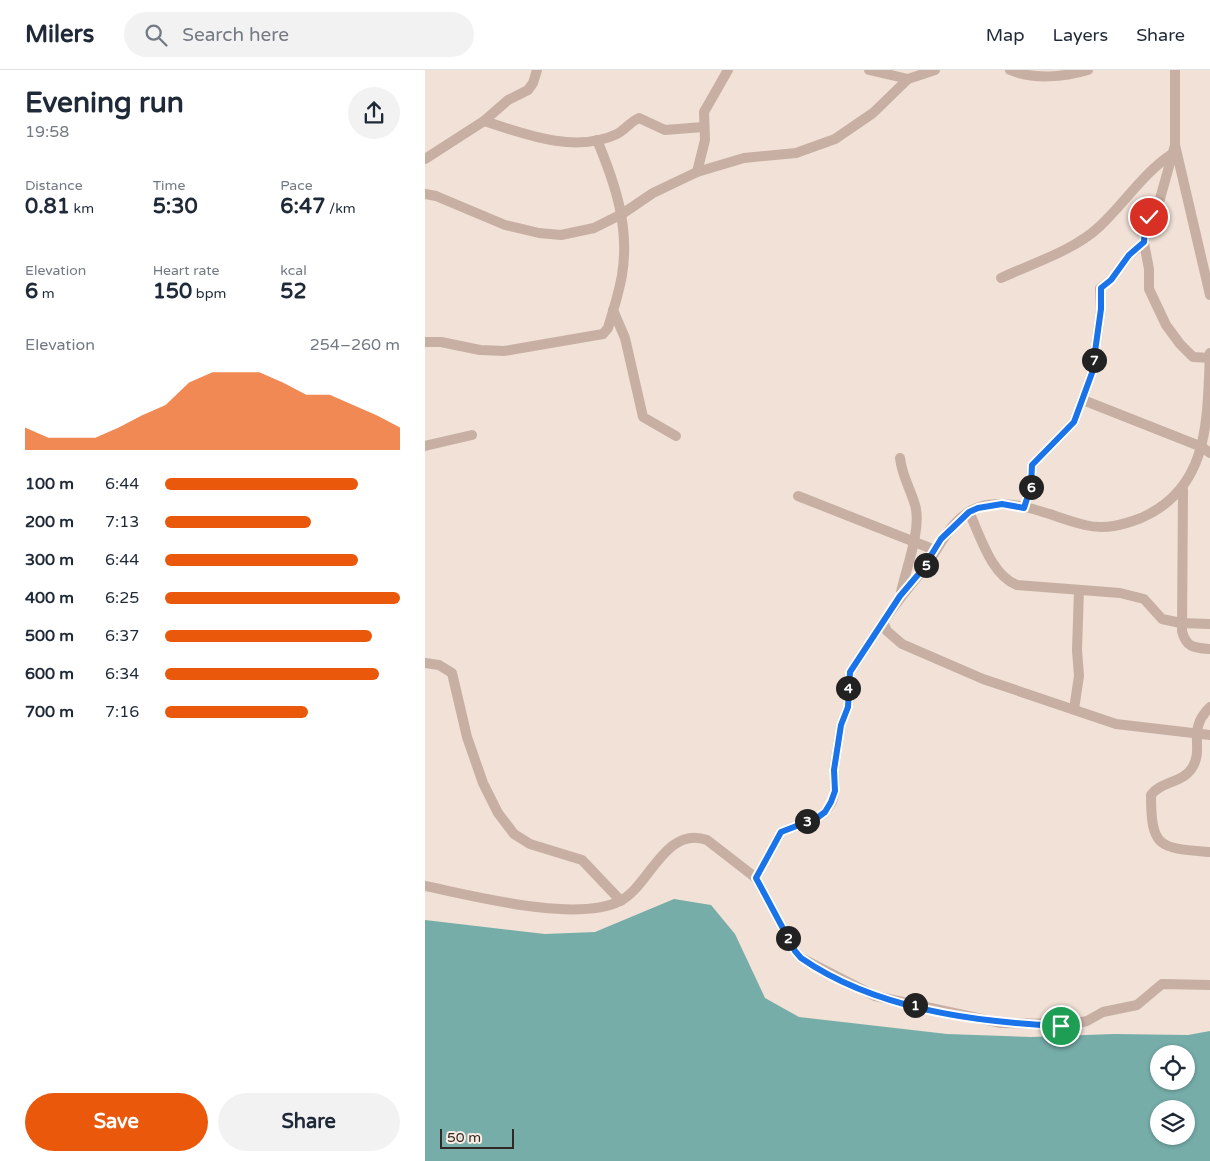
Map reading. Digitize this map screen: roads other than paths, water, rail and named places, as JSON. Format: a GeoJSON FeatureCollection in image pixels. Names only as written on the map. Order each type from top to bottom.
{"type":"FeatureCollection","features":[{"type":"Feature","properties":{"kind":"street"},"geometry":{"type":"LineString","coordinates":[[425,159],[484,122],[508,100],[528,90],[537,70]]}},
{"type":"Feature","properties":{"kind":"street"},"geometry":{"type":"LineString","coordinates":[[697,172],[704,148],[704,112],[728,70]]}},
{"type":"Feature","properties":{"kind":"street"},"geometry":{"type":"LineString","coordinates":[[869,70],[908,79]]}},
{"type":"Feature","properties":{"kind":"street"},"geometry":{"type":"LineString","coordinates":[[425,194],[436,196],[505,225],[555,235],[594,228],[622,214],[641,200],[697,172],[744,158],[796,154],[835,139],[873,113],[908,79],[935,70]]}},
{"type":"Feature","properties":{"kind":"street"},"geometry":{"type":"LineString","coordinates":[[1010,70],[1025,74],[1061,76],[1089,70]]}},
{"type":"Feature","properties":{"kind":"street"},"geometry":{"type":"LineString","coordinates":[[1175,70],[1173,150],[1158,206],[1145,224],[1144,242],[1149,269],[1149,289],[1166,325],[1180,344],[1193,357],[1210,358]]}},
{"type":"Feature","properties":{"kind":"street"},"geometry":{"type":"LineString","coordinates":[[484,122],[549,141],[597,140],[616,134],[639,118],[665,130],[703,127]]}},
{"type":"Feature","properties":{"kind":"street"},"geometry":{"type":"LineString","coordinates":[[425,342],[441,342],[491,351],[603,334],[608,328],[622,276],[622,214],[610,172],[597,140]]}},
{"type":"Feature","properties":{"kind":"street"},"geometry":{"type":"LineString","coordinates":[[1001,278],[1081,241],[1099,228],[1173,150]]}},
{"type":"Feature","properties":{"kind":"street"},"geometry":{"type":"LineString","coordinates":[[1173,150],[1210,295]]}},
{"type":"Feature","properties":{"kind":"street"},"geometry":{"type":"LineString","coordinates":[[1024,508],[1031,486],[1032,465],[1074,422],[1083,400],[1093,368],[1101,309],[1101,288],[1111,280],[1129,255],[1144,242]]}},
{"type":"Feature","properties":{"kind":"street"},"geometry":{"type":"LineString","coordinates":[[613,310],[625,338],[643,417],[676,436]]}},
{"type":"Feature","properties":{"kind":"street"},"geometry":{"type":"LineString","coordinates":[[756,878],[781,832],[817,818],[825,812],[831,802],[835,791],[834,770],[841,725],[848,707],[848,677],[900,596],[922,570],[947,533],[969,512],[992,505],[1024,508],[1087,526],[1105,527],[1120,525],[1156,512],[1171,502],[1194,475],[1206,450],[1210,353]]}},
{"type":"Feature","properties":{"kind":"street"},"geometry":{"type":"LineString","coordinates":[[1083,400],[1206,450]]}},
{"type":"Feature","properties":{"kind":"street"},"geometry":{"type":"LineString","coordinates":[[425,446],[472,435]]}},
{"type":"Feature","properties":{"kind":"street"},"geometry":{"type":"LineString","coordinates":[[900,458],[904,480],[915,506],[913,542],[900,596]]}},
{"type":"Feature","properties":{"kind":"street"},"geometry":{"type":"LineString","coordinates":[[1183,490],[1181,623],[1184,640],[1187,644],[1193,648],[1210,649]]}},
{"type":"Feature","properties":{"kind":"street"},"geometry":{"type":"LineString","coordinates":[[799,496],[935,550]]}},
{"type":"Feature","properties":{"kind":"street"},"geometry":{"type":"LineString","coordinates":[[969,512],[992,559],[1009,582],[1017,585],[1120,593],[1144,599],[1151,604],[1160,618],[1181,623],[1210,624]]}},
{"type":"Feature","properties":{"kind":"street"},"geometry":{"type":"LineString","coordinates":[[1074,709],[1079,676],[1077,650],[1079,590]]}},
{"type":"Feature","properties":{"kind":"street"},"geometry":{"type":"LineString","coordinates":[[883,622],[887,631],[902,644],[983,679],[1123,725],[1210,735]]}},
{"type":"Feature","properties":{"kind":"street"},"geometry":{"type":"LineString","coordinates":[[425,663],[439,665],[452,673],[463,726],[483,783],[498,813],[514,834],[530,844],[582,860],[621,901]]}},
{"type":"Feature","properties":{"kind":"street"},"geometry":{"type":"LineString","coordinates":[[1210,707],[1199,718],[1196,758],[1193,768],[1179,780],[1155,790],[1151,795],[1151,819],[1155,836],[1163,844],[1176,849],[1210,852]]}},
{"type":"Feature","properties":{"kind":"street"},"geometry":{"type":"LineString","coordinates":[[425,886],[563,910],[600,909],[621,901],[633,893],[660,857],[684,839],[693,837],[707,840],[756,878],[795,951],[801,958],[864,992],[890,1000],[1001,1023],[1061,1026],[1087,1021],[1103,1012],[1137,1005],[1162,984],[1210,985]]}},
{"type":"Feature","properties":{"kind":"water"},"geometry":{"type":"Polygon","coordinates":[[[674,899],[711,905],[735,934],[765,998],[799,1017],[947,1034],[1031,1037],[1114,1034],[1188,1035],[1210,1031],[1210,1161],[425,1161],[425,920],[545,934],[595,932],[674,899]]]}}]}
